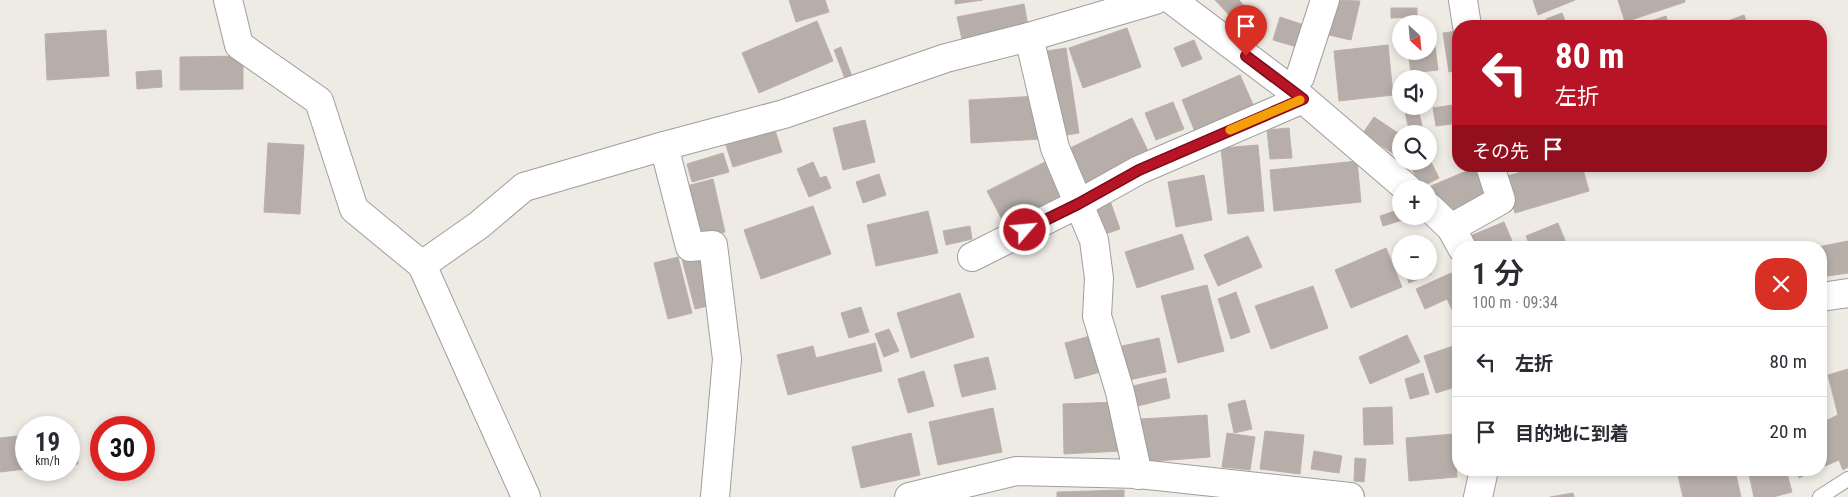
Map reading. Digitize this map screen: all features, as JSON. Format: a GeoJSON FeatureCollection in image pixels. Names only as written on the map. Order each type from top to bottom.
{"type":"FeatureCollection","features":[{"type":"Feature","properties":{"kind":"street"},"geometry":{"type":"LineString","coordinates":[[228,0],[239,45],[319,101],[354,209],[422,265],[526,497]]}},
{"type":"Feature","properties":{"kind":"street"},"geometry":{"type":"LineString","coordinates":[[422,265],[479,225],[524,187],[664,146],[784,114],[946,58],[1029,38],[1155,0]]}},
{"type":"Feature","properties":{"kind":"street"},"geometry":{"type":"LineString","coordinates":[[1172,0],[1297,94],[1397,180]]}},
{"type":"Feature","properties":{"kind":"street"},"geometry":{"type":"LineString","coordinates":[[1297,94],[1300,77],[1325,0]]}},
{"type":"Feature","properties":{"kind":"street"},"geometry":{"type":"LineString","coordinates":[[1463,0],[1466,20]]}},
{"type":"Feature","properties":{"kind":"street"},"geometry":{"type":"LineString","coordinates":[[1029,38],[1054,148],[1094,240],[1099,278],[1097,316],[1120,392],[1138,475]]}},
{"type":"Feature","properties":{"kind":"street"},"geometry":{"type":"LineString","coordinates":[[972,257],[1078,204],[1139,170],[1297,94]]}},
{"type":"Feature","properties":{"kind":"street"},"geometry":{"type":"LineString","coordinates":[[664,146],[690,247],[713,245],[727,359],[715,497]]}},
{"type":"Feature","properties":{"kind":"street"},"geometry":{"type":"LineString","coordinates":[[1437,216],[1457,238],[1501,200],[1492,172]]}},
{"type":"Feature","properties":{"kind":"street"},"geometry":{"type":"LineString","coordinates":[[1827,296],[1848,293]]}},
{"type":"Feature","properties":{"kind":"street"},"geometry":{"type":"LineString","coordinates":[[908,497],[1016,471],[1138,475],[1350,497]]}},
{"type":"Feature","properties":{"kind":"street"},"geometry":{"type":"LineString","coordinates":[[1478,497],[1483,476]]}},
{"type":"Feature","properties":{"kind":"lane"},"geometry":{"type":"LineString","coordinates":[[1820,497],[1848,479]]}},
{"type":"Feature","properties":{"kind":"building"},"geometry":{"type":"Polygon","coordinates":[[[789,0],[825,0],[829,12],[796,22],[789,0]]]}},
{"type":"Feature","properties":{"kind":"building"},"geometry":{"type":"Polygon","coordinates":[[[955,0],[983,0],[955,4],[955,0]]]}},
{"type":"Feature","properties":{"kind":"building"},"geometry":{"type":"Polygon","coordinates":[[[1215,0],[1239,0],[1255,18],[1242,29],[1215,0]]]}},
{"type":"Feature","properties":{"kind":"building"},"geometry":{"type":"Polygon","coordinates":[[[1333,0],[1360,1],[1351,40],[1324,34],[1333,0]]]}},
{"type":"Feature","properties":{"kind":"building"},"geometry":{"type":"Polygon","coordinates":[[[1533,0],[1575,0],[1538,15],[1533,0]]]}},
{"type":"Feature","properties":{"kind":"building"},"geometry":{"type":"Polygon","coordinates":[[[1618,0],[1685,0],[1685,2],[1631,20],[1624,20],[1618,0]]]}},
{"type":"Feature","properties":{"kind":"building"},"geometry":{"type":"Polygon","coordinates":[[[1024,4],[1028,26],[962,39],[957,17],[1024,4]]]}},
{"type":"Feature","properties":{"kind":"building"},"geometry":{"type":"Polygon","coordinates":[[[1391,8],[1417,8],[1417,15],[1392,15],[1391,18],[1391,8]]]}},
{"type":"Feature","properties":{"kind":"building"},"geometry":{"type":"Polygon","coordinates":[[[1562,13],[1565,20],[1546,20],[1562,13]]]}},
{"type":"Feature","properties":{"kind":"building"},"geometry":{"type":"Polygon","coordinates":[[[1744,15],[1746,20],[1730,20],[1744,15]]]}},
{"type":"Feature","properties":{"kind":"building"},"geometry":{"type":"Polygon","coordinates":[[[1666,16],[1667,20],[1654,20],[1666,16]]]}},
{"type":"Feature","properties":{"kind":"building"},"geometry":{"type":"Polygon","coordinates":[[[1280,17],[1304,25],[1297,47],[1273,40],[1280,17]]]}},
{"type":"Feature","properties":{"kind":"building"},"geometry":{"type":"Polygon","coordinates":[[[817,21],[833,61],[759,93],[742,53],[817,21]]]}},
{"type":"Feature","properties":{"kind":"building"},"geometry":{"type":"Polygon","coordinates":[[[1127,28],[1141,67],[1083,88],[1069,48],[1127,28]]]}},
{"type":"Feature","properties":{"kind":"building"},"geometry":{"type":"Polygon","coordinates":[[[106,30],[109,76],[47,80],[45,34],[106,30]]]}},
{"type":"Feature","properties":{"kind":"building"},"geometry":{"type":"Polygon","coordinates":[[[1452,32],[1452,71],[1449,72],[1443,33],[1452,32]]]}},
{"type":"Feature","properties":{"kind":"building"},"geometry":{"type":"Polygon","coordinates":[[[1194,40],[1202,59],[1182,67],[1174,48],[1194,40]]]}},
{"type":"Feature","properties":{"kind":"building"},"geometry":{"type":"Polygon","coordinates":[[[1388,45],[1392,95],[1339,101],[1334,51],[1388,45]]]}},
{"type":"Feature","properties":{"kind":"building"},"geometry":{"type":"Polygon","coordinates":[[[841,47],[853,79],[846,81],[834,50],[841,47]]]}},
{"type":"Feature","properties":{"kind":"building"},"geometry":{"type":"Polygon","coordinates":[[[1066,48],[1079,133],[1061,136],[1047,51],[1066,48]]]}},
{"type":"Feature","properties":{"kind":"building"},"geometry":{"type":"Polygon","coordinates":[[[243,56],[243,89],[180,90],[180,57],[243,56]]]}},
{"type":"Feature","properties":{"kind":"building"},"geometry":{"type":"Polygon","coordinates":[[[1409,60],[1437,60],[1438,70],[1411,70],[1409,60]]]}},
{"type":"Feature","properties":{"kind":"building"},"geometry":{"type":"Polygon","coordinates":[[[161,70],[162,87],[137,89],[136,72],[161,70]]]}},
{"type":"Feature","properties":{"kind":"building"},"geometry":{"type":"Polygon","coordinates":[[[1240,75],[1255,109],[1196,134],[1182,100],[1240,75]]]}},
{"type":"Feature","properties":{"kind":"building"},"geometry":{"type":"Polygon","coordinates":[[[1039,96],[1041,139],[971,143],[969,100],[1039,96]]]}},
{"type":"Feature","properties":{"kind":"building"},"geometry":{"type":"Polygon","coordinates":[[[1173,102],[1184,129],[1156,140],[1145,113],[1173,102]]]}},
{"type":"Feature","properties":{"kind":"building"},"geometry":{"type":"Polygon","coordinates":[[[1452,105],[1452,124],[1436,125],[1434,115],[1437,115],[1437,107],[1452,105]]]}},
{"type":"Feature","properties":{"kind":"building"},"geometry":{"type":"Polygon","coordinates":[[[1406,115],[1419,115],[1422,125],[1408,125],[1406,115]]]}},
{"type":"Feature","properties":{"kind":"building"},"geometry":{"type":"Polygon","coordinates":[[[1374,117],[1392,129],[1392,153],[1363,133],[1374,117]]]}},
{"type":"Feature","properties":{"kind":"building"},"geometry":{"type":"Polygon","coordinates":[[[1132,118],[1150,155],[1082,189],[1064,151],[1132,118]]]}},
{"type":"Feature","properties":{"kind":"building"},"geometry":{"type":"Polygon","coordinates":[[[865,120],[875,162],[843,170],[833,128],[865,120]]]}},
{"type":"Feature","properties":{"kind":"building"},"geometry":{"type":"Polygon","coordinates":[[[773,124],[782,152],[733,167],[724,139],[773,124]]]}},
{"type":"Feature","properties":{"kind":"building"},"geometry":{"type":"Polygon","coordinates":[[[1289,128],[1292,158],[1270,159],[1267,130],[1289,128]]]}},
{"type":"Feature","properties":{"kind":"building"},"geometry":{"type":"Polygon","coordinates":[[[268,143],[304,145],[300,214],[264,212],[268,143]]]}},
{"type":"Feature","properties":{"kind":"building"},"geometry":{"type":"Polygon","coordinates":[[[1258,145],[1264,211],[1228,214],[1221,148],[1258,145]]]}},
{"type":"Feature","properties":{"kind":"building"},"geometry":{"type":"Polygon","coordinates":[[[723,153],[729,172],[692,182],[687,164],[723,153]]]}},
{"type":"Feature","properties":{"kind":"building"},"geometry":{"type":"Polygon","coordinates":[[[1053,158],[1072,195],[1006,227],[987,191],[1053,158]]]}},
{"type":"Feature","properties":{"kind":"building"},"geometry":{"type":"Polygon","coordinates":[[[1357,161],[1361,202],[1274,211],[1270,170],[1357,161]]]}},
{"type":"Feature","properties":{"kind":"building"},"geometry":{"type":"Polygon","coordinates":[[[813,162],[820,178],[826,176],[831,188],[809,197],[797,169],[813,162]]]}},
{"type":"Feature","properties":{"kind":"building"},"geometry":{"type":"Polygon","coordinates":[[[1412,170],[1435,170],[1439,178],[1435,180],[1418,180],[1412,170]]]}},
{"type":"Feature","properties":{"kind":"building"},"geometry":{"type":"Polygon","coordinates":[[[1464,172],[1478,172],[1488,196],[1444,215],[1437,199],[1437,183],[1464,172]]]}},
{"type":"Feature","properties":{"kind":"building"},"geometry":{"type":"Polygon","coordinates":[[[1521,172],[1584,172],[1589,191],[1515,213],[1505,177],[1521,172]]]}},
{"type":"Feature","properties":{"kind":"building"},"geometry":{"type":"Polygon","coordinates":[[[879,174],[886,195],[863,203],[856,182],[879,174]]]}},
{"type":"Feature","properties":{"kind":"building"},"geometry":{"type":"Polygon","coordinates":[[[1204,175],[1212,220],[1176,227],[1168,182],[1204,175]]]}},
{"type":"Feature","properties":{"kind":"building"},"geometry":{"type":"Polygon","coordinates":[[[713,179],[725,232],[695,238],[683,187],[713,179]]]}},
{"type":"Feature","properties":{"kind":"building"},"geometry":{"type":"Polygon","coordinates":[[[1109,198],[1120,229],[1099,236],[1089,205],[1109,198]]]}},
{"type":"Feature","properties":{"kind":"building"},"geometry":{"type":"Polygon","coordinates":[[[813,206],[831,254],[761,279],[744,230],[813,206]]]}},
{"type":"Feature","properties":{"kind":"building"},"geometry":{"type":"Polygon","coordinates":[[[928,211],[938,253],[876,266],[867,225],[928,211]]]}},
{"type":"Feature","properties":{"kind":"building"},"geometry":{"type":"Polygon","coordinates":[[[1392,212],[1392,223],[1383,226],[1380,216],[1392,212]]]}},
{"type":"Feature","properties":{"kind":"building"},"geometry":{"type":"Polygon","coordinates":[[[1504,222],[1512,241],[1472,241],[1470,236],[1504,222]]]}},
{"type":"Feature","properties":{"kind":"building"},"geometry":{"type":"Polygon","coordinates":[[[1558,223],[1565,241],[1528,241],[1526,236],[1558,223]]]}},
{"type":"Feature","properties":{"kind":"building"},"geometry":{"type":"Polygon","coordinates":[[[970,226],[972,239],[946,245],[943,231],[970,226]]]}},
{"type":"Feature","properties":{"kind":"building"},"geometry":{"type":"Polygon","coordinates":[[[1182,234],[1194,269],[1137,288],[1125,252],[1182,234]]]}},
{"type":"Feature","properties":{"kind":"building"},"geometry":{"type":"Polygon","coordinates":[[[1248,236],[1262,267],[1218,286],[1204,255],[1248,236]]]}},
{"type":"Feature","properties":{"kind":"building"},"geometry":{"type":"Polygon","coordinates":[[[1848,241],[1848,273],[1827,276],[1827,245],[1848,241]]]}},
{"type":"Feature","properties":{"kind":"building"},"geometry":{"type":"Polygon","coordinates":[[[1386,248],[1392,263],[1392,280],[1399,280],[1402,287],[1351,308],[1335,270],[1386,248]]]}},
{"type":"Feature","properties":{"kind":"building"},"geometry":{"type":"Polygon","coordinates":[[[698,254],[712,305],[695,309],[682,259],[698,254]]]}},
{"type":"Feature","properties":{"kind":"building"},"geometry":{"type":"Polygon","coordinates":[[[678,257],[692,313],[668,319],[654,263],[678,257]]]}},
{"type":"Feature","properties":{"kind":"building"},"geometry":{"type":"Polygon","coordinates":[[[1451,273],[1452,309],[1447,299],[1425,309],[1416,289],[1451,273]]]}},
{"type":"Feature","properties":{"kind":"building"},"geometry":{"type":"Polygon","coordinates":[[[1207,285],[1224,351],[1178,363],[1161,296],[1207,285]]]}},
{"type":"Feature","properties":{"kind":"building"},"geometry":{"type":"Polygon","coordinates":[[[1313,286],[1328,328],[1271,349],[1255,306],[1313,286]]]}},
{"type":"Feature","properties":{"kind":"building"},"geometry":{"type":"Polygon","coordinates":[[[1236,292],[1250,332],[1231,339],[1218,299],[1236,292]]]}},
{"type":"Feature","properties":{"kind":"building"},"geometry":{"type":"Polygon","coordinates":[[[960,293],[974,337],[911,358],[897,313],[960,293]]]}},
{"type":"Feature","properties":{"kind":"building"},"geometry":{"type":"Polygon","coordinates":[[[861,307],[869,332],[849,338],[841,313],[861,307]]]}},
{"type":"Feature","properties":{"kind":"building"},"geometry":{"type":"Polygon","coordinates":[[[889,329],[899,351],[884,357],[875,334],[889,329]]]}},
{"type":"Feature","properties":{"kind":"building"},"geometry":{"type":"Polygon","coordinates":[[[1097,334],[1108,370],[1075,379],[1065,343],[1097,334]]]}},
{"type":"Feature","properties":{"kind":"building"},"geometry":{"type":"Polygon","coordinates":[[[1407,335],[1420,362],[1370,384],[1359,357],[1407,335]]]}},
{"type":"Feature","properties":{"kind":"building"},"geometry":{"type":"Polygon","coordinates":[[[1159,338],[1166,372],[1129,380],[1122,346],[1159,338]]]}},
{"type":"Feature","properties":{"kind":"building"},"geometry":{"type":"Polygon","coordinates":[[[875,343],[882,371],[788,395],[777,355],[813,346],[816,358],[875,343]]]}},
{"type":"Feature","properties":{"kind":"building"},"geometry":{"type":"Polygon","coordinates":[[[1452,346],[1452,388],[1436,393],[1424,356],[1452,346]]]}},
{"type":"Feature","properties":{"kind":"building"},"geometry":{"type":"Polygon","coordinates":[[[988,357],[996,389],[962,397],[954,365],[988,357]]]}},
{"type":"Feature","properties":{"kind":"building"},"geometry":{"type":"Polygon","coordinates":[[[1848,369],[1848,467],[1843,470],[1839,460],[1827,465],[1827,420],[1838,415],[1828,375],[1848,369]]]}},
{"type":"Feature","properties":{"kind":"building"},"geometry":{"type":"Polygon","coordinates":[[[924,371],[934,406],[908,413],[898,379],[924,371]]]}},
{"type":"Feature","properties":{"kind":"building"},"geometry":{"type":"Polygon","coordinates":[[[1423,373],[1429,394],[1410,399],[1405,379],[1423,373]]]}},
{"type":"Feature","properties":{"kind":"building"},"geometry":{"type":"Polygon","coordinates":[[[1166,378],[1170,398],[1130,408],[1125,388],[1166,378]]]}},
{"type":"Feature","properties":{"kind":"building"},"geometry":{"type":"Polygon","coordinates":[[[1245,400],[1252,429],[1234,433],[1228,404],[1245,400]]]}},
{"type":"Feature","properties":{"kind":"building"},"geometry":{"type":"Polygon","coordinates":[[[1118,402],[1120,451],[1064,454],[1063,404],[1118,402]]]}},
{"type":"Feature","properties":{"kind":"building"},"geometry":{"type":"Polygon","coordinates":[[[1392,407],[1393,444],[1364,445],[1363,408],[1392,407]]]}},
{"type":"Feature","properties":{"kind":"building"},"geometry":{"type":"Polygon","coordinates":[[[993,408],[1002,452],[938,465],[929,422],[993,408]]]}},
{"type":"Feature","properties":{"kind":"building"},"geometry":{"type":"Polygon","coordinates":[[[1207,415],[1210,457],[1144,462],[1141,419],[1207,415]]]}},
{"type":"Feature","properties":{"kind":"building"},"geometry":{"type":"Polygon","coordinates":[[[1265,431],[1304,435],[1300,474],[1260,469],[1265,431]]]}},
{"type":"Feature","properties":{"kind":"building"},"geometry":{"type":"Polygon","coordinates":[[[911,433],[920,475],[861,488],[852,447],[911,433]]]}},
{"type":"Feature","properties":{"kind":"building"},"geometry":{"type":"Polygon","coordinates":[[[1227,433],[1255,437],[1250,470],[1222,467],[1227,433]]]}},
{"type":"Feature","properties":{"kind":"building"},"geometry":{"type":"Polygon","coordinates":[[[1452,434],[1452,476],[1457,477],[1409,481],[1406,438],[1452,434]]]}},
{"type":"Feature","properties":{"kind":"building"},"geometry":{"type":"Polygon","coordinates":[[[15,436],[15,470],[0,472],[0,438],[15,436]]]}},
{"type":"Feature","properties":{"kind":"building"},"geometry":{"type":"Polygon","coordinates":[[[1314,451],[1342,456],[1339,473],[1311,469],[1314,451]]]}},
{"type":"Feature","properties":{"kind":"building"},"geometry":{"type":"Polygon","coordinates":[[[1355,458],[1366,459],[1364,482],[1354,481],[1355,458]]]}},
{"type":"Feature","properties":{"kind":"building"},"geometry":{"type":"Polygon","coordinates":[[[1678,476],[1736,476],[1741,497],[1683,497],[1678,476]]]}},
{"type":"Feature","properties":{"kind":"building"},"geometry":{"type":"Polygon","coordinates":[[[1749,476],[1788,476],[1792,492],[1773,497],[1754,497],[1749,476]]]}},
{"type":"Feature","properties":{"kind":"building"},"geometry":{"type":"Polygon","coordinates":[[[1124,490],[1124,497],[1057,497],[1057,492],[1124,490]]]}},
{"type":"Feature","properties":{"kind":"building"},"geometry":{"type":"Polygon","coordinates":[[[1573,493],[1574,497],[1550,497],[1573,493]]]}},
{"type":"Feature","properties":{"kind":"slow traffic"},"geometry":{"type":"LineString","coordinates":[[1230,130],[1300,100]]}},
{"type":"Feature","properties":{"kind":"route"},"geometry":{"type":"LineString","coordinates":[[1025,230],[1078,204],[1139,170],[1303,99],[1246,56]]}}]}
